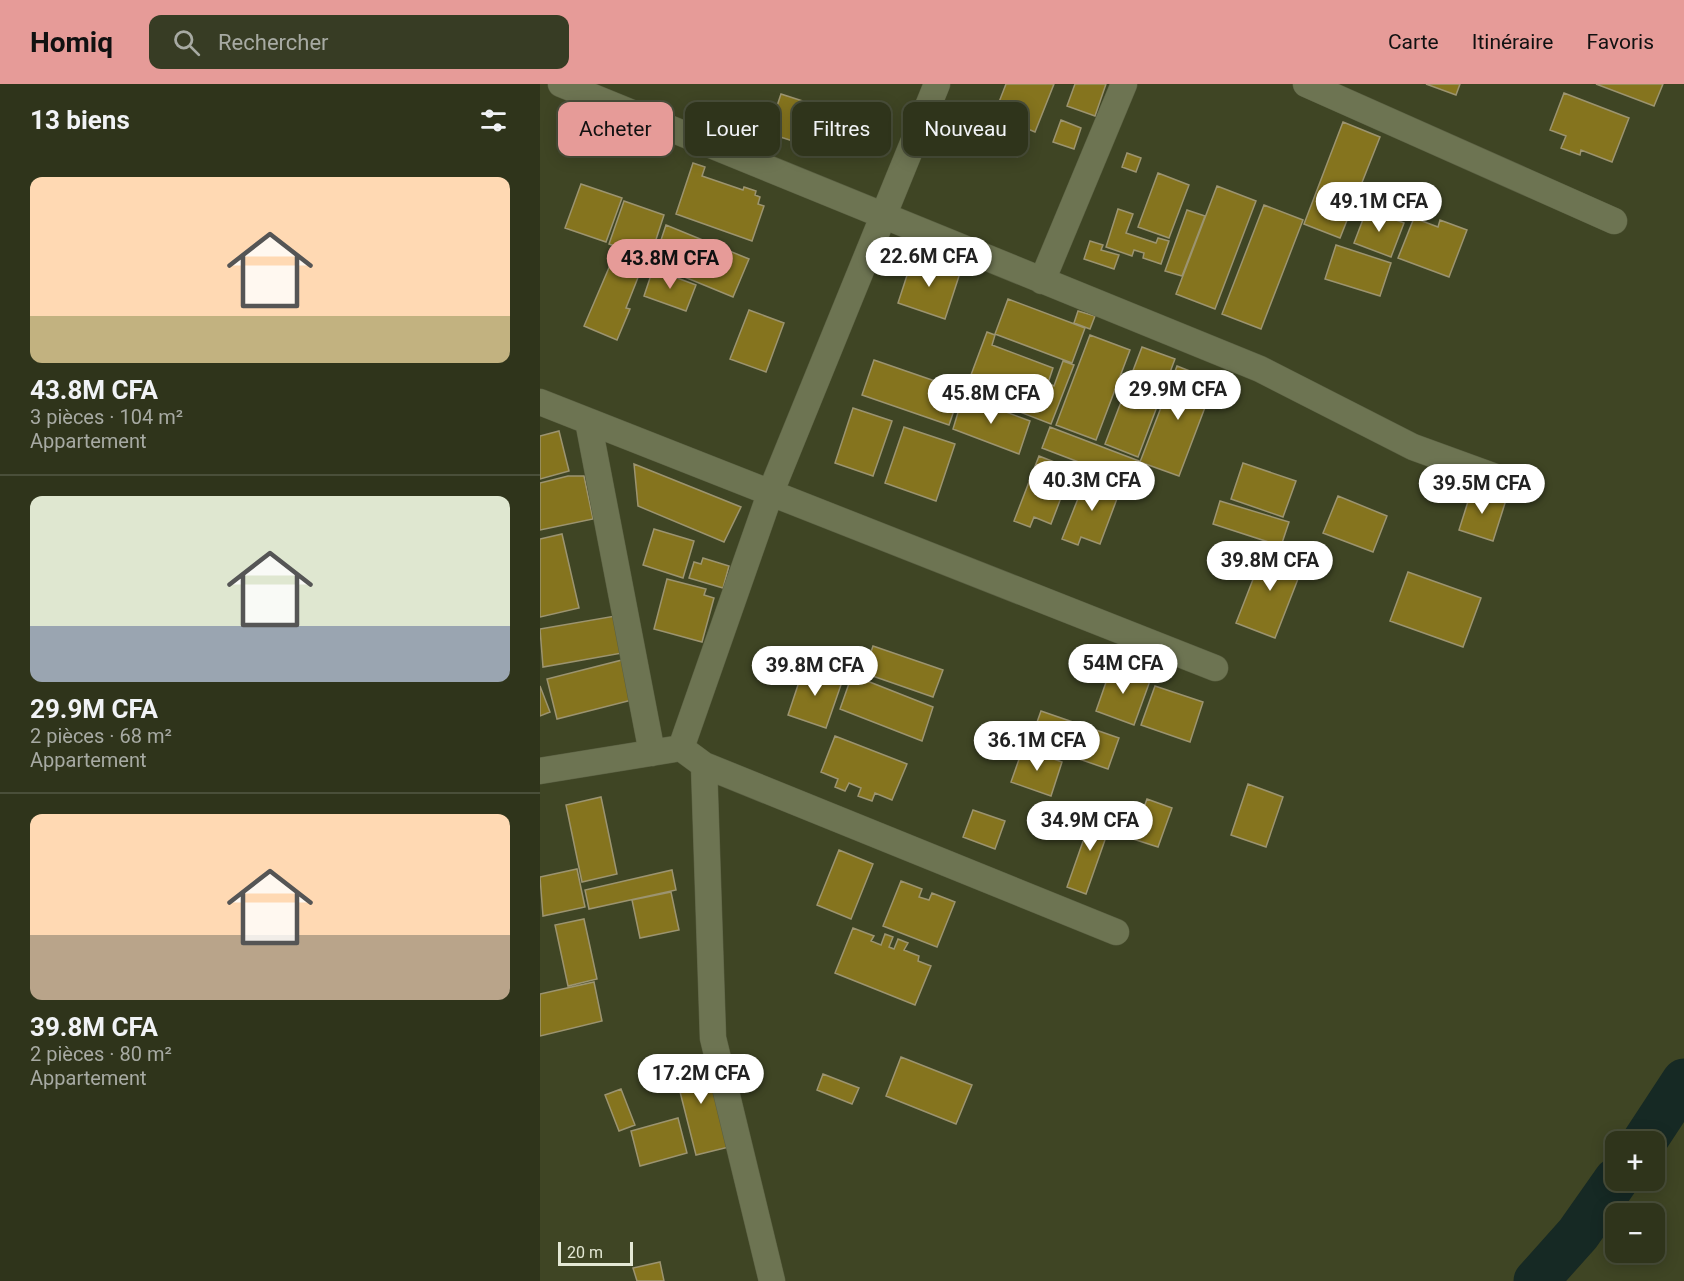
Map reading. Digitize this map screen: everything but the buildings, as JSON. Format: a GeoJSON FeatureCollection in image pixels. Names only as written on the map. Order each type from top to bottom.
{"type":"FeatureCollection","features":[{"type":"Feature","properties":{"kind":"street"},"geometry":{"type":"LineString","coordinates":[[561,84],[1260,369],[1413,447],[1526,489]]}},
{"type":"Feature","properties":{"kind":"street"},"geometry":{"type":"LineString","coordinates":[[681,748],[770,494],[882,214],[937,84]]}},
{"type":"Feature","properties":{"kind":"street"},"geometry":{"type":"LineString","coordinates":[[1042,281],[1124,84]]}},
{"type":"Feature","properties":{"kind":"street"},"geometry":{"type":"LineString","coordinates":[[1306,84],[1614,221]]}},
{"type":"Feature","properties":{"kind":"street"},"geometry":{"type":"LineString","coordinates":[[540,402],[1215,668]]}},
{"type":"Feature","properties":{"kind":"street"},"geometry":{"type":"LineString","coordinates":[[588,421],[652,753]]}},
{"type":"Feature","properties":{"kind":"street"},"geometry":{"type":"LineString","coordinates":[[540,771],[681,748],[705,765],[1116,932]]}},
{"type":"Feature","properties":{"kind":"street"},"geometry":{"type":"LineString","coordinates":[[705,765],[713,1038],[772,1281]]}},
{"type":"Feature","properties":{"kind":"waterway"},"geometry":{"type":"LineString","coordinates":[[1651,1131],[1684,1081]]}},
{"type":"Feature","properties":{"kind":"waterway"},"geometry":{"type":"LineString","coordinates":[[1536,1281],[1578,1234],[1608,1191]]}}]}
